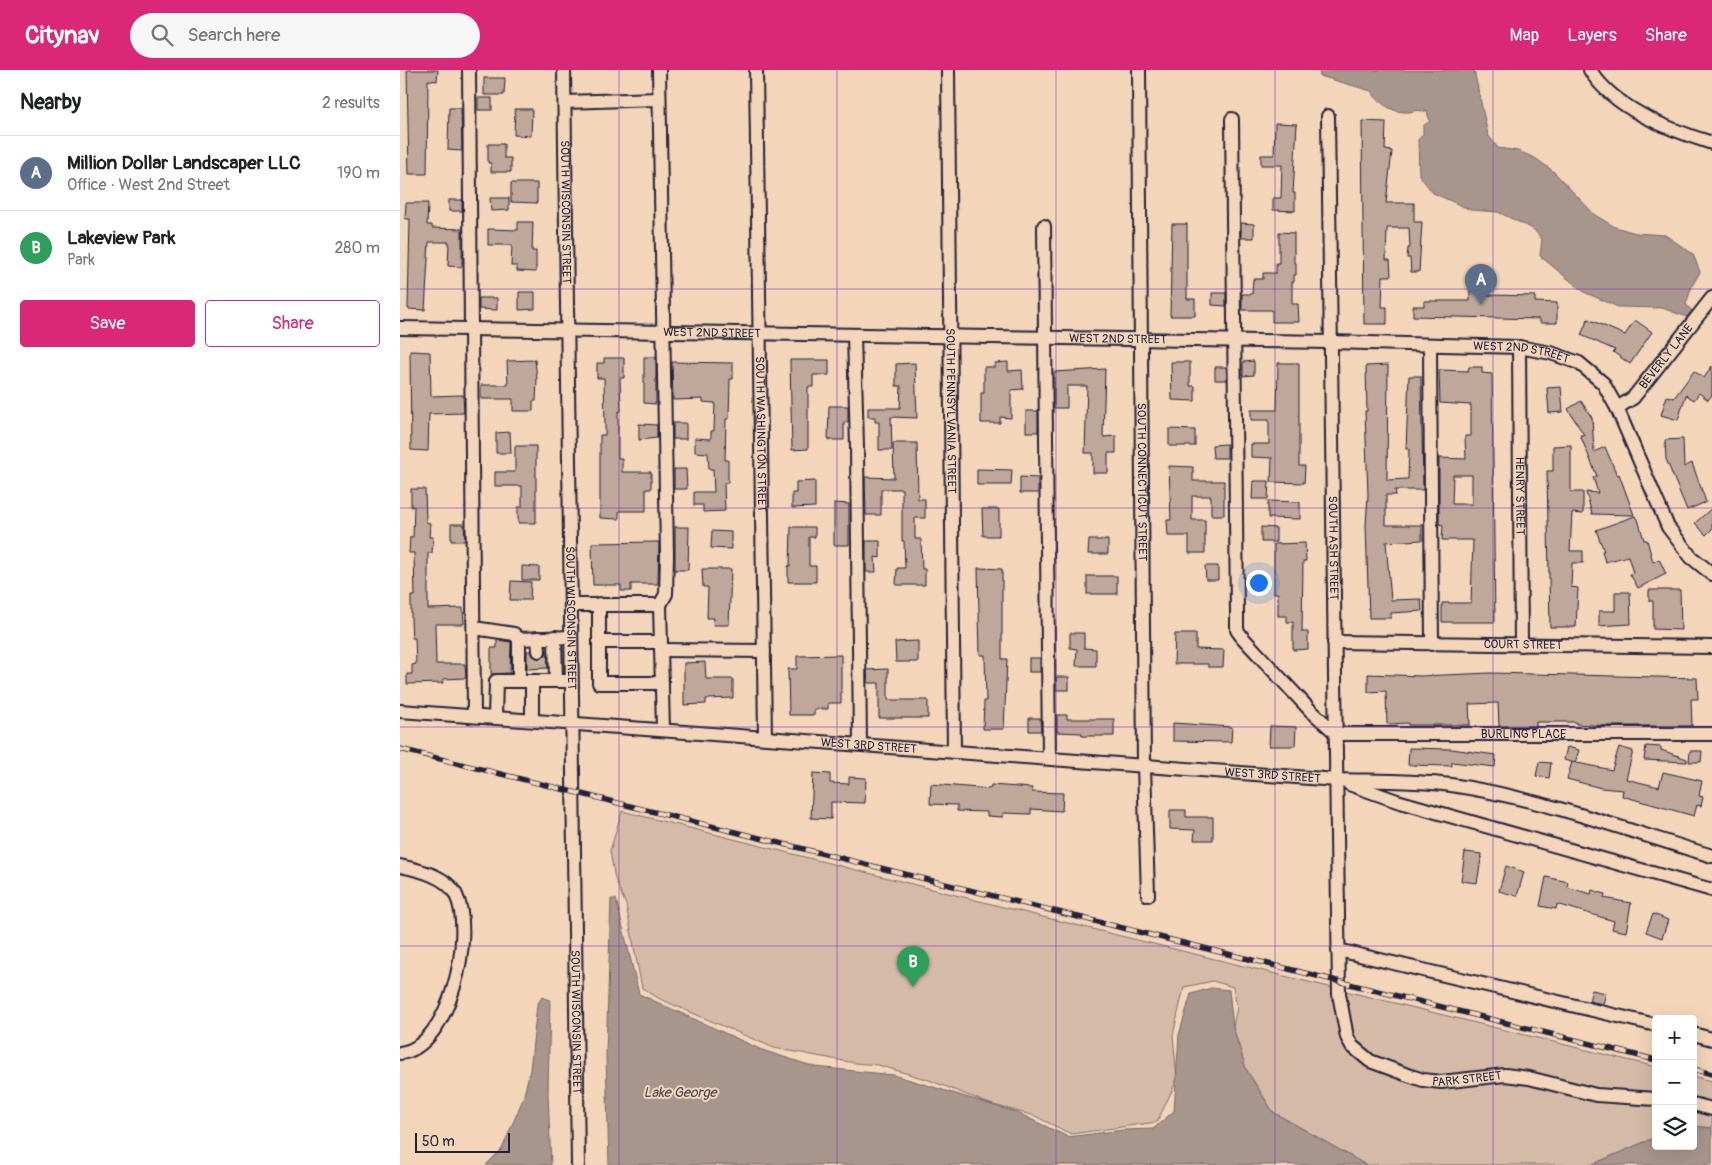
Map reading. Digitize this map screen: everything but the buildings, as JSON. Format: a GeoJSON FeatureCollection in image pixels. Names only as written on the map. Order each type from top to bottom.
{"type":"FeatureCollection","features":[{"type":"Feature","properties":{"kind":"street"},"geometry":{"type":"LineString","coordinates":[[470,70],[474,716]]}},
{"type":"Feature","properties":{"kind":"street","name":"SOUTH WISCONSIN STREET"},"geometry":{"type":"LineString","coordinates":[[564,70],[578,1165]]}},
{"type":"Feature","properties":{"kind":"street"},"geometry":{"type":"LineString","coordinates":[[659,70],[662,332],[665,351],[668,555],[666,594],[660,605],[663,730]]}},
{"type":"Feature","properties":{"kind":"street","name":"SOUTH WASHINGTON STREET"},"geometry":{"type":"LineString","coordinates":[[756,70],[765,737]]}},
{"type":"Feature","properties":{"kind":"street","name":"SOUTH PENNSYLVANIA STREET"},"geometry":{"type":"LineString","coordinates":[[948,70],[954,752]]}},
{"type":"Feature","properties":{"kind":"street","name":"SOUTH CONNECTICUT STREET"},"geometry":{"type":"LineString","coordinates":[[1139,70],[1144,766],[1148,895]]}},
{"type":"Feature","properties":{"kind":"street"},"geometry":{"type":"LineString","coordinates":[[1590,70],[1598,83],[1622,104],[1692,136],[1712,143]]}},
{"type":"Feature","properties":{"kind":"street"},"geometry":{"type":"LineString","coordinates":[[565,102],[659,99]]}},
{"type":"Feature","properties":{"kind":"street","name":"SOUTH ASH STREET"},"geometry":{"type":"LineString","coordinates":[[1328,116],[1339,982]]}},
{"type":"Feature","properties":{"kind":"street"},"geometry":{"type":"LineString","coordinates":[[1232,119],[1238,630],[1310,710],[1337,734]]}},
{"type":"Feature","properties":{"kind":"street"},"geometry":{"type":"LineString","coordinates":[[1044,226],[1049,758]]}},
{"type":"Feature","properties":{"kind":"street","name":"BEVERLY LANE"},"geometry":{"type":"LineString","coordinates":[[1617,408],[1633,398],[1712,298]]}},
{"type":"Feature","properties":{"kind":"street","name":"WEST 2ND STREET"},"geometry":{"type":"LineString","coordinates":[[400,328],[1330,342],[1519,348],[1551,352],[1579,363],[1603,383],[1617,408],[1668,527],[1691,557],[1712,574]]}},
{"type":"Feature","properties":{"kind":"street"},"geometry":{"type":"LineString","coordinates":[[854,335],[860,744]]}},
{"type":"Feature","properties":{"kind":"street"},"geometry":{"type":"LineString","coordinates":[[1430,345],[1432,644]]}},
{"type":"Feature","properties":{"kind":"street","name":"HENRY STREET"},"geometry":{"type":"LineString","coordinates":[[1519,348],[1521,645]]}},
{"type":"Feature","properties":{"kind":"street"},"geometry":{"type":"LineString","coordinates":[[571,604],[660,605]]}},
{"type":"Feature","properties":{"kind":"street"},"geometry":{"type":"LineString","coordinates":[[599,604],[599,683],[662,684]]}},
{"type":"Feature","properties":{"kind":"street"},"geometry":{"type":"LineString","coordinates":[[474,628],[514,634],[520,639],[539,645],[555,637],[571,636]]}},
{"type":"Feature","properties":{"kind":"street"},"geometry":{"type":"LineString","coordinates":[[555,637],[556,681]]}},
{"type":"Feature","properties":{"kind":"street"},"geometry":{"type":"LineString","coordinates":[[520,639],[533,678],[532,720]]}},
{"type":"Feature","properties":{"kind":"street"},"geometry":{"type":"LineString","coordinates":[[599,642],[764,651]]}},
{"type":"Feature","properties":{"kind":"street","name":"COURT STREET"},"geometry":{"type":"LineString","coordinates":[[1334,642],[1712,647]]}},
{"type":"Feature","properties":{"kind":"street"},"geometry":{"type":"LineString","coordinates":[[474,681],[533,678],[572,681]]}},
{"type":"Feature","properties":{"kind":"street"},"geometry":{"type":"LineString","coordinates":[[495,718],[496,681]]}},
{"type":"Feature","properties":{"kind":"street","name":"WEST 3RD STREET"},"geometry":{"type":"LineString","coordinates":[[400,711],[1337,780],[1403,781],[1459,787],[1520,799],[1712,856]]}},
{"type":"Feature","properties":{"kind":"street","name":"BURLING PLACE"},"geometry":{"type":"LineString","coordinates":[[1337,734],[1712,734]]}},
{"type":"Feature","properties":{"kind":"street","name":"WEST 3RD STREET"},"geometry":{"type":"LineString","coordinates":[[1337,780],[1397,801],[1712,890]]}},
{"type":"Feature","properties":{"kind":"street"},"geometry":{"type":"LineString","coordinates":[[400,866],[438,878],[456,894],[463,920],[461,956],[451,994],[436,1030],[410,1052],[400,1053]]}},
{"type":"Feature","properties":{"kind":"street"},"geometry":{"type":"LineString","coordinates":[[1338,950],[1652,1024]]}},
{"type":"Feature","properties":{"kind":"street","name":"PARK STREET"},"geometry":{"type":"LineString","coordinates":[[1339,982],[1342,1017],[1347,1037],[1352,1046],[1370,1061],[1386,1068],[1423,1080],[1441,1082],[1505,1075],[1529,1078],[1596,1095],[1652,1099]]}},
{"type":"Feature","properties":{"kind":"street"},"geometry":{"type":"LineString","coordinates":[[1697,1035],[1712,1039]]}},
{"type":"Feature","properties":{"kind":"street"},"geometry":{"type":"LineString","coordinates":[[1696,1105],[1712,1110]]}},
{"type":"Feature","properties":{"kind":"shaded area"},"geometry":{"type":"Polygon","coordinates":[[[622,811],[1035,915],[1652,1066],[1652,1139],[1591,1165],[1366,1165],[1273,1112],[1246,1069],[1233,1027],[1237,1007],[1233,987],[1213,981],[1184,987],[1173,1035],[1177,1080],[1157,1122],[1071,1134],[1035,1116],[990,1104],[929,1080],[878,1065],[855,1063],[774,1048],[660,999],[642,988],[626,905],[615,879],[610,851],[622,811]]]}},
{"type":"Feature","properties":{"kind":"shaded area"},"geometry":{"type":"Polygon","coordinates":[[[1697,1077],[1712,1081],[1712,1128],[1697,1126],[1697,1077]]]}},
{"type":"Feature","properties":{"kind":"water"},"geometry":{"type":"Polygon","coordinates":[[[1319,70],[1474,70],[1488,135],[1498,148],[1518,151],[1535,158],[1553,171],[1595,215],[1615,227],[1636,233],[1665,235],[1693,254],[1700,272],[1692,286],[1686,304],[1692,311],[1687,317],[1662,308],[1618,307],[1584,292],[1540,256],[1542,239],[1533,229],[1498,212],[1471,210],[1433,193],[1419,175],[1418,140],[1423,134],[1423,126],[1430,121],[1427,112],[1419,110],[1399,112],[1389,108],[1377,99],[1371,91],[1320,76],[1319,70]]]}},
{"type":"Feature","properties":{"kind":"water","name":"Lake George"},"geometry":{"type":"Polygon","coordinates":[[[611,899],[616,899],[639,994],[762,1050],[815,1067],[894,1075],[1018,1113],[1068,1137],[1123,1130],[1153,1129],[1174,1111],[1179,1035],[1191,994],[1211,988],[1229,990],[1233,1027],[1246,1069],[1273,1112],[1366,1165],[609,1165],[606,1055],[611,899]]]}},
{"type":"Feature","properties":{"kind":"water"},"geometry":{"type":"Polygon","coordinates":[[[542,997],[550,1000],[548,1093],[551,1165],[486,1165],[502,1149],[523,1099],[530,1070],[537,1005],[542,997]]]}},
{"type":"Feature","properties":{"kind":"water"},"geometry":{"type":"Polygon","coordinates":[[[1697,1126],[1712,1128],[1712,1165],[1591,1165],[1652,1139],[1652,1150],[1697,1150],[1697,1126]]]}},
{"type":"Feature","properties":{"kind":"tunnel"},"geometry":{"type":"LineString","coordinates":[[539,651],[540,669]]}},
{"type":"Feature","properties":{"kind":"railway"},"geometry":{"type":"LineString","coordinates":[[400,749],[1652,1059]]}},
{"type":"Feature","properties":{"kind":"railway"},"geometry":{"type":"LineString","coordinates":[[1697,1070],[1712,1074]]}},
{"type":"Feature","properties":{"kind":"place","name":"Million Dollar Landscaper LLC"},"geometry":{"type":"Point","coordinates":[1481,305]}},
{"type":"Feature","properties":{"kind":"place","name":"Lakeview Park"},"geometry":{"type":"Point","coordinates":[913,987]}}]}
